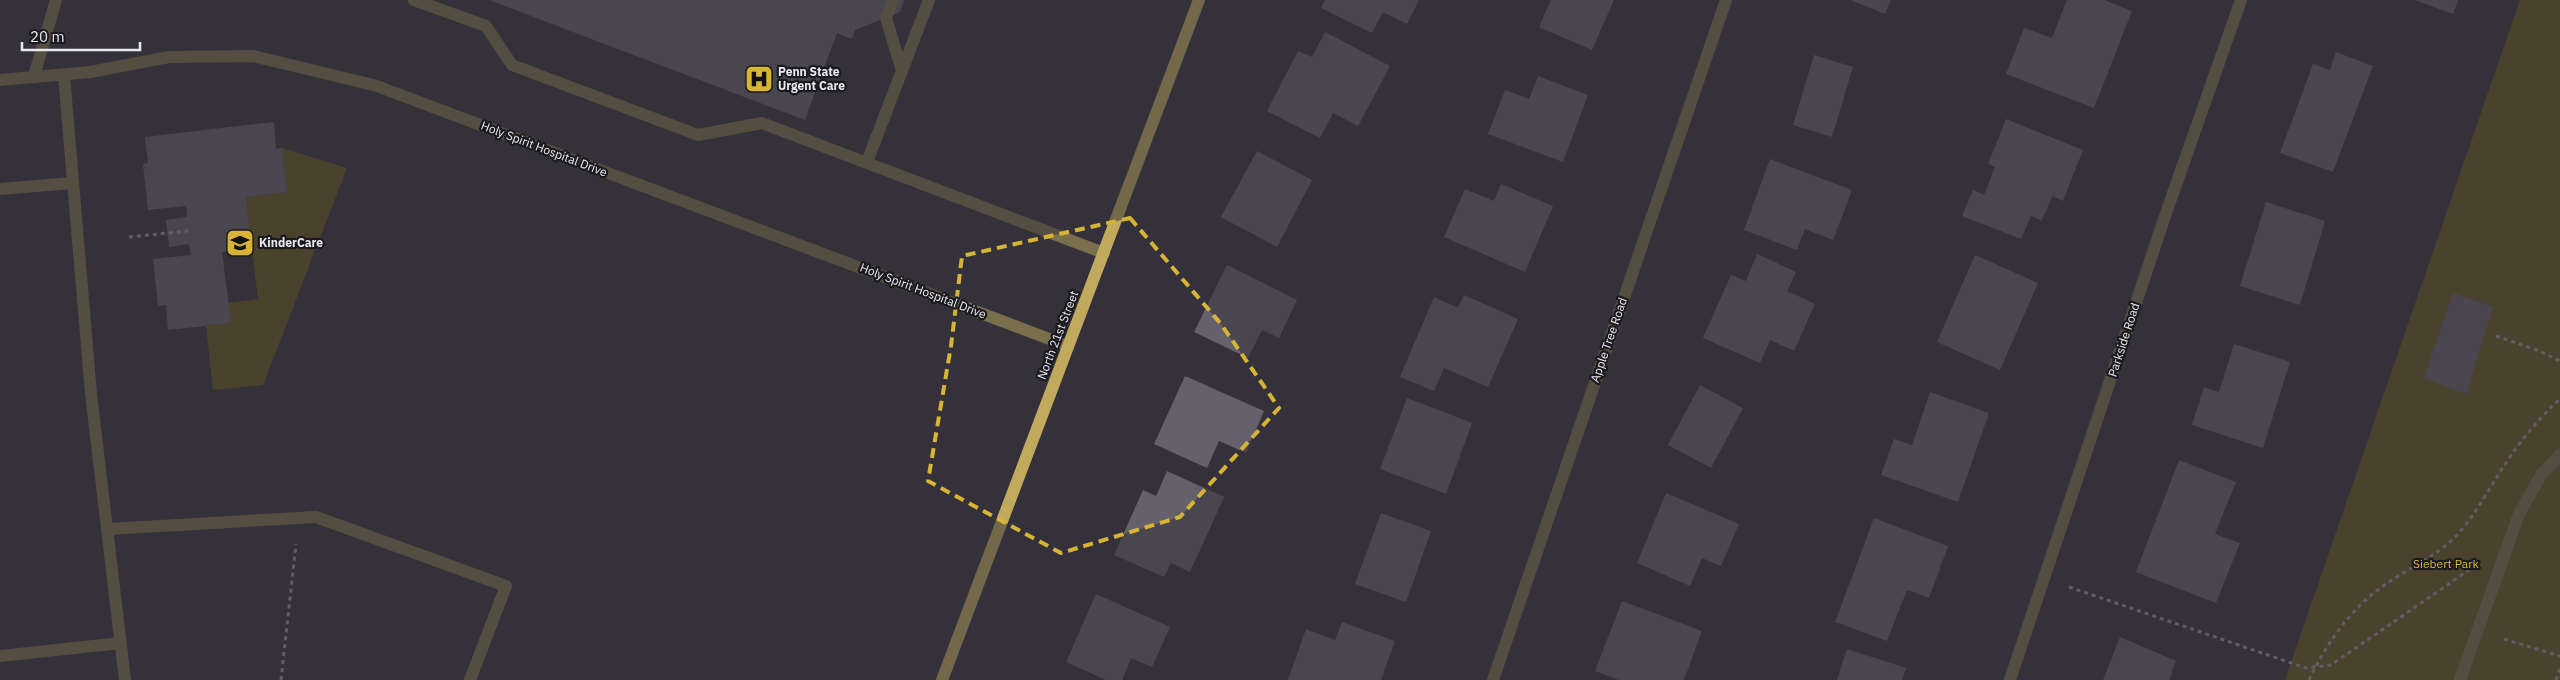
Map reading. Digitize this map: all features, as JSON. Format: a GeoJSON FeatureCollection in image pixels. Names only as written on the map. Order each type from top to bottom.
{"type":"FeatureCollection","features":[{"type":"Feature","properties":{"kind":"main road","name":"North 21st Street"},"geometry":{"type":"LineString","coordinates":[[942,680],[1199,0]]}},
{"type":"Feature","properties":{"kind":"street"},"geometry":{"type":"LineString","coordinates":[[34,76],[56,0]]}},
{"type":"Feature","properties":{"kind":"street"},"geometry":{"type":"LineString","coordinates":[[414,0],[486,26],[512,64],[698,135],[762,123],[1104,253]]}},
{"type":"Feature","properties":{"kind":"street"},"geometry":{"type":"LineString","coordinates":[[893,0],[886,18],[902,71]]}},
{"type":"Feature","properties":{"kind":"street"},"geometry":{"type":"LineString","coordinates":[[867,162],[929,0]]}},
{"type":"Feature","properties":{"kind":"street","name":"Apple Tree Road"},"geometry":{"type":"LineString","coordinates":[[1493,680],[1726,0]]}},
{"type":"Feature","properties":{"kind":"street","name":"Parkside Road"},"geometry":{"type":"LineString","coordinates":[[2010,680],[2165,216],[2241,0]]}},
{"type":"Feature","properties":{"kind":"street","name":"Holy Spirit Hospital Drive"},"geometry":{"type":"LineString","coordinates":[[0,80],[64,75],[169,57],[253,56],[366,83],[1068,346]]}},
{"type":"Feature","properties":{"kind":"street"},"geometry":{"type":"LineString","coordinates":[[64,75],[91,394],[125,680]]}},
{"type":"Feature","properties":{"kind":"street"},"geometry":{"type":"LineString","coordinates":[[0,189],[73,183]]}},
{"type":"Feature","properties":{"kind":"street"},"geometry":{"type":"LineString","coordinates":[[2460,680],[2519,514],[2529,492],[2540,475],[2560,455]]}},
{"type":"Feature","properties":{"kind":"street"},"geometry":{"type":"LineString","coordinates":[[108,529],[316,517],[506,586],[470,680]]}},
{"type":"Feature","properties":{"kind":"street"},"geometry":{"type":"LineString","coordinates":[[0,656],[121,643]]}},
{"type":"Feature","properties":{"kind":"path"},"geometry":{"type":"LineString","coordinates":[[129,237],[188,231]]}},
{"type":"Feature","properties":{"kind":"path"},"geometry":{"type":"LineString","coordinates":[[2496,336],[2537,350],[2560,362]]}},
{"type":"Feature","properties":{"kind":"path"},"geometry":{"type":"LineString","coordinates":[[2309,680],[2338,629],[2355,609],[2385,584],[2442,549],[2465,526],[2527,435],[2560,399]]}},
{"type":"Feature","properties":{"kind":"path"},"geometry":{"type":"LineString","coordinates":[[281,680],[293,566]]}},
{"type":"Feature","properties":{"kind":"path"},"geometry":{"type":"LineString","coordinates":[[2045,578],[2306,668],[2331,665],[2472,568]]}},
{"type":"Feature","properties":{"kind":"path"},"geometry":{"type":"LineString","coordinates":[[2533,649],[2560,656]]}},
{"type":"Feature","properties":{"kind":"path"},"geometry":{"type":"LineString","coordinates":[[2556,680],[2560,668]]}},
{"type":"Feature","properties":{"kind":"highlighted area"},"geometry":{"type":"Polygon","coordinates":[[[1130,218],[1221,324],[1279,408],[1180,517],[1061,553],[928,481],[951,346],[962,256],[1130,218]]]}},
{"type":"Feature","properties":{"kind":"green space","name":"Siebert Park"},"geometry":{"type":"Polygon","coordinates":[[[2520,0],[2560,0],[2560,680],[2285,680],[2520,0]]]}},
{"type":"Feature","properties":{"kind":"green space"},"geometry":{"type":"Polygon","coordinates":[[[282,148],[347,168],[263,385],[213,390],[206,326],[231,323],[228,303],[258,299],[246,197],[287,192],[282,148]]]}},
{"type":"Feature","properties":{"kind":"building","name":"Penn State Urgent Care"},"geometry":{"type":"Polygon","coordinates":[[[489,0],[904,0],[900,12],[855,30],[852,39],[837,33],[805,120],[489,0]]]}},
{"type":"Feature","properties":{"kind":"building"},"geometry":{"type":"Polygon","coordinates":[[[1325,0],[1419,0],[1407,24],[1383,12],[1372,33],[1321,8],[1325,0]]]}},
{"type":"Feature","properties":{"kind":"building"},"geometry":{"type":"Polygon","coordinates":[[[1551,0],[1614,0],[1592,50],[1539,27],[1551,0]]]}},
{"type":"Feature","properties":{"kind":"building"},"geometry":{"type":"Polygon","coordinates":[[[1851,0],[1891,0],[1885,14],[1851,0]]]}},
{"type":"Feature","properties":{"kind":"building"},"geometry":{"type":"Polygon","coordinates":[[[2067,0],[2104,0],[2132,11],[2094,108],[2006,74],[2024,28],[2052,38],[2067,0]]]}},
{"type":"Feature","properties":{"kind":"building"},"geometry":{"type":"Polygon","coordinates":[[[2415,0],[2458,0],[2453,14],[2415,0]]]}},
{"type":"Feature","properties":{"kind":"building"},"geometry":{"type":"Polygon","coordinates":[[[1325,32],[1390,66],[1358,126],[1333,113],[1320,138],[1267,111],[1298,51],[1312,57],[1325,32]]]}},
{"type":"Feature","properties":{"kind":"building"},"geometry":{"type":"Polygon","coordinates":[[[2336,52],[2373,66],[2333,172],[2280,153],[2313,64],[2330,70],[2336,52]]]}},
{"type":"Feature","properties":{"kind":"building"},"geometry":{"type":"Polygon","coordinates":[[[1814,55],[1853,67],[1832,137],[1793,125],[1814,55]]]}},
{"type":"Feature","properties":{"kind":"building"},"geometry":{"type":"Polygon","coordinates":[[[1538,76],[1588,95],[1563,162],[1488,134],[1505,90],[1529,99],[1538,76]]]}},
{"type":"Feature","properties":{"kind":"building"},"geometry":{"type":"Polygon","coordinates":[[[2006,119],[2083,150],[2063,201],[2052,196],[2042,221],[2031,216],[2021,239],[1962,216],[1973,190],[1984,195],[1995,167],[1988,164],[2006,119]]]}},
{"type":"Feature","properties":{"kind":"building"},"geometry":{"type":"Polygon","coordinates":[[[274,122],[276,149],[282,148],[287,192],[246,197],[252,248],[222,252],[231,323],[168,330],[166,305],[158,306],[153,259],[191,255],[189,244],[169,247],[166,220],[187,217],[186,206],[148,210],[143,164],[148,163],[145,137],[274,122]]]}},
{"type":"Feature","properties":{"kind":"building"},"geometry":{"type":"Polygon","coordinates":[[[1257,151],[1312,180],[1277,247],[1221,217],[1257,151]]]}},
{"type":"Feature","properties":{"kind":"building"},"geometry":{"type":"Polygon","coordinates":[[[1770,159],[1852,190],[1833,240],[1805,229],[1797,250],[1744,230],[1770,159]]]}},
{"type":"Feature","properties":{"kind":"building"},"geometry":{"type":"Polygon","coordinates":[[[1501,184],[1553,206],[1525,272],[1444,237],[1465,189],[1494,201],[1501,184]]]}},
{"type":"Feature","properties":{"kind":"building"},"geometry":{"type":"Polygon","coordinates":[[[2266,202],[2325,221],[2300,305],[2240,286],[2266,202]]]}},
{"type":"Feature","properties":{"kind":"building"},"geometry":{"type":"Polygon","coordinates":[[[1757,254],[1796,272],[1787,291],[1815,304],[1794,351],[1770,340],[1760,363],[1703,338],[1731,275],[1746,281],[1757,254]]]}},
{"type":"Feature","properties":{"kind":"building"},"geometry":{"type":"Polygon","coordinates":[[[1975,255],[2038,283],[2000,370],[1937,342],[1975,255]]]}},
{"type":"Feature","properties":{"kind":"building"},"geometry":{"type":"Polygon","coordinates":[[[1227,265],[1297,300],[1279,338],[1262,330],[1248,358],[1194,332],[1227,265]]]}},
{"type":"Feature","properties":{"kind":"building"},"geometry":{"type":"Polygon","coordinates":[[[2453,293],[2493,307],[2466,394],[2424,378],[2453,293]]]}},
{"type":"Feature","properties":{"kind":"building"},"geometry":{"type":"Polygon","coordinates":[[[1464,295],[1518,319],[1488,387],[1444,368],[1434,391],[1400,377],[1434,297],[1458,308],[1464,295]]]}},
{"type":"Feature","properties":{"kind":"building"},"geometry":{"type":"Polygon","coordinates":[[[2234,344],[2290,362],[2263,448],[2192,425],[2204,387],[2219,392],[2234,344]]]}},
{"type":"Feature","properties":{"kind":"building"},"geometry":{"type":"Polygon","coordinates":[[[1185,376],[1264,411],[1246,453],[1219,441],[1207,468],[1154,444],[1185,376]]]}},
{"type":"Feature","properties":{"kind":"building"},"geometry":{"type":"Polygon","coordinates":[[[1700,385],[1743,408],[1711,468],[1668,445],[1700,385]]]}},
{"type":"Feature","properties":{"kind":"building"},"geometry":{"type":"Polygon","coordinates":[[[1930,392],[1989,413],[1958,502],[1881,475],[1894,439],[1912,445],[1930,392]]]}},
{"type":"Feature","properties":{"kind":"building"},"geometry":{"type":"Polygon","coordinates":[[[1407,398],[1472,423],[1446,494],[1380,469],[1407,398]]]}},
{"type":"Feature","properties":{"kind":"building"},"geometry":{"type":"Polygon","coordinates":[[[2179,460],[2236,482],[2215,534],[2240,543],[2216,603],[2136,572],[2179,460]]]}},
{"type":"Feature","properties":{"kind":"building"},"geometry":{"type":"Polygon","coordinates":[[[1167,471],[1224,497],[1190,572],[1171,563],[1164,577],[1114,555],[1143,490],[1156,496],[1167,471]]]}},
{"type":"Feature","properties":{"kind":"building"},"geometry":{"type":"Polygon","coordinates":[[[1666,493],[1739,524],[1721,566],[1702,558],[1690,586],[1637,563],[1666,493]]]}},
{"type":"Feature","properties":{"kind":"building"},"geometry":{"type":"Polygon","coordinates":[[[1381,513],[1431,531],[1406,602],[1355,584],[1381,513]]]}},
{"type":"Feature","properties":{"kind":"building"},"geometry":{"type":"Polygon","coordinates":[[[1874,518],[1948,546],[1929,598],[1907,590],[1887,641],[1835,622],[1874,518]]]}},
{"type":"Feature","properties":{"kind":"building"},"geometry":{"type":"Polygon","coordinates":[[[1096,594],[1170,627],[1152,667],[1131,658],[1122,680],[1106,680],[1066,662],[1096,594]]]}},
{"type":"Feature","properties":{"kind":"building"},"geometry":{"type":"Polygon","coordinates":[[[1622,601],[1702,631],[1684,680],[1619,680],[1595,671],[1622,601]]]}},
{"type":"Feature","properties":{"kind":"building"},"geometry":{"type":"Polygon","coordinates":[[[1342,622],[1395,641],[1381,680],[1288,680],[1306,629],[1335,640],[1342,622]]]}},
{"type":"Feature","properties":{"kind":"building"},"geometry":{"type":"Polygon","coordinates":[[[2120,637],[2176,661],[2169,680],[2103,680],[2120,637]]]}},
{"type":"Feature","properties":{"kind":"building"},"geometry":{"type":"Polygon","coordinates":[[[1847,649],[1906,668],[1902,680],[1837,680],[1847,649]]]}},
{"type":"Feature","properties":{"kind":"place","name":"Penn State Urgent Care"},"geometry":{"type":"Point","coordinates":[759,79]}},
{"type":"Feature","properties":{"kind":"place","name":"KinderCare"},"geometry":{"type":"Point","coordinates":[240,243]}}]}
